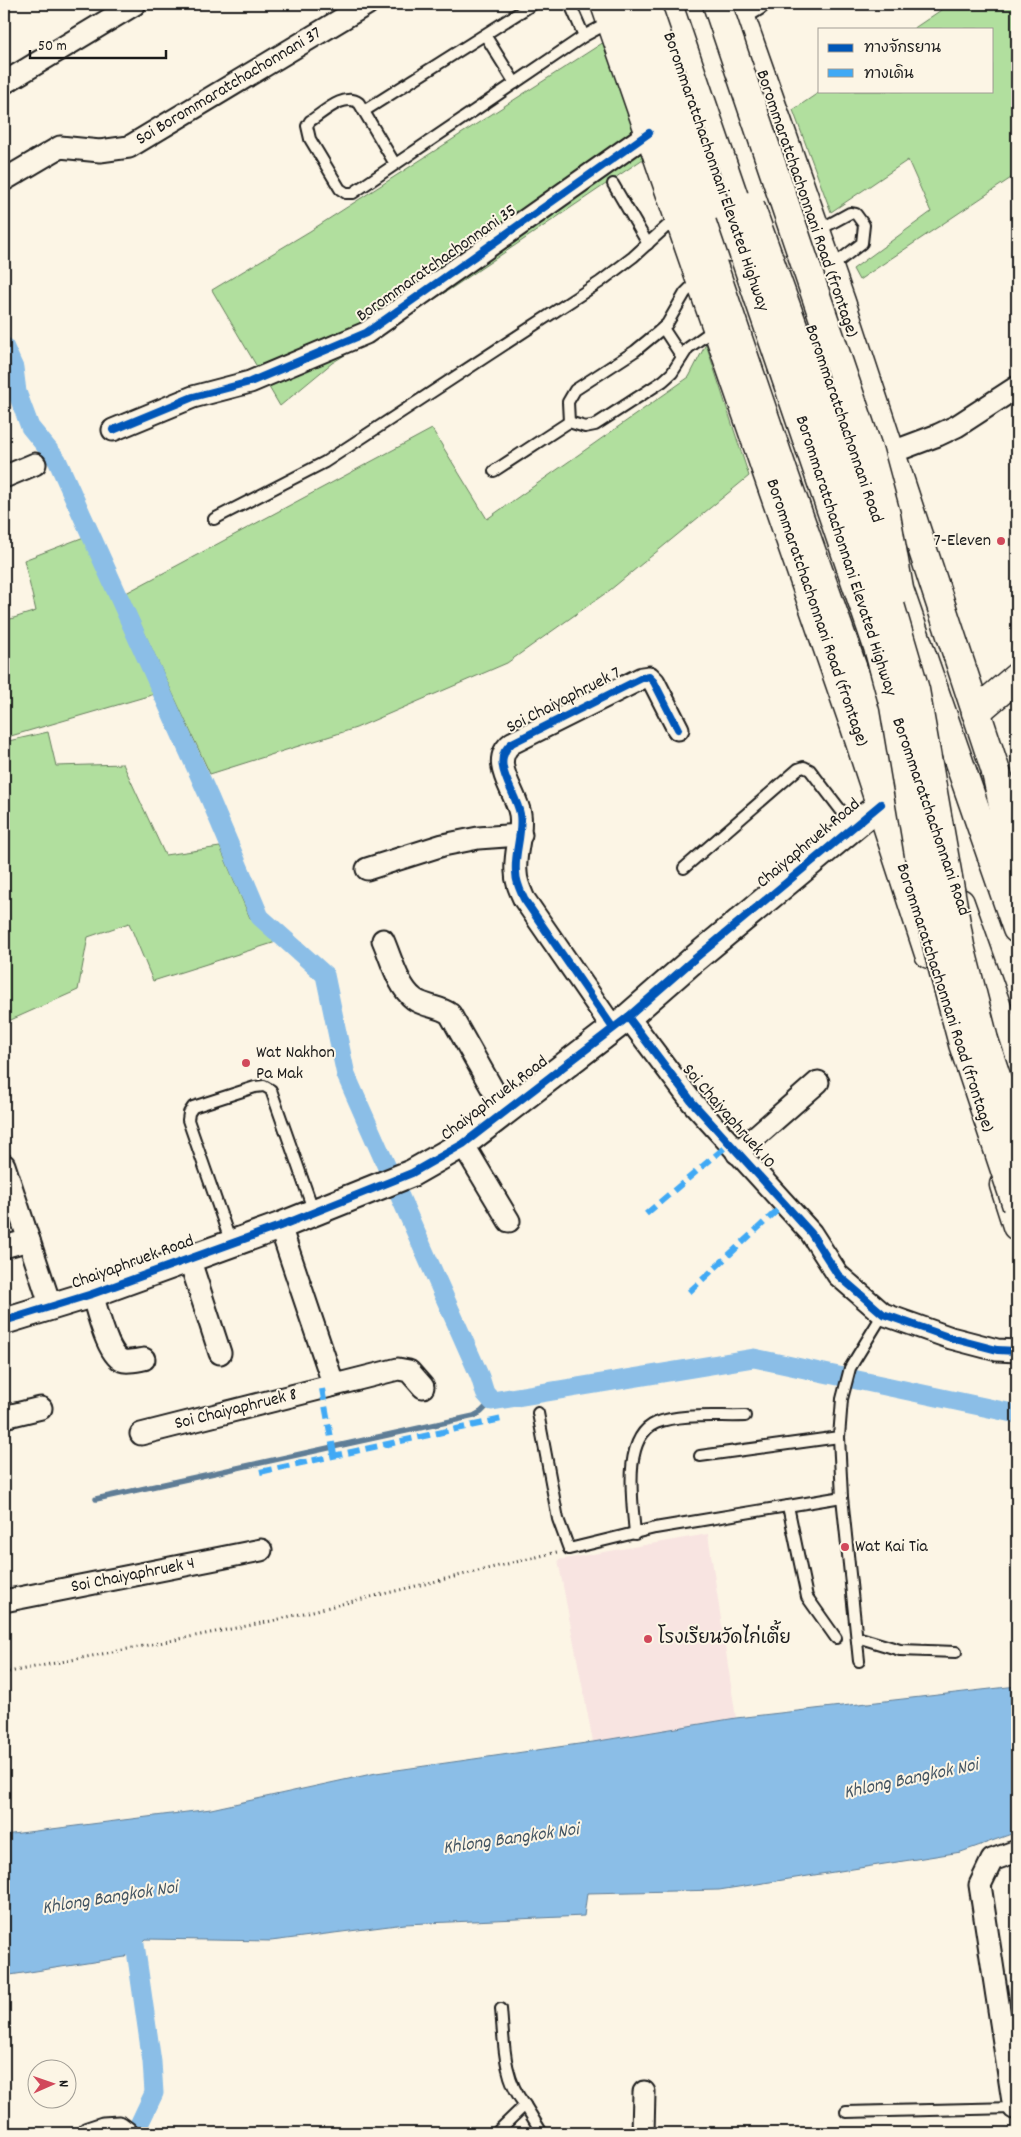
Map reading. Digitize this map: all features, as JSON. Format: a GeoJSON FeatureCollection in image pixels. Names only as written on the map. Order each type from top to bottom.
{"type":"FeatureCollection","features":[{"type":"Feature","properties":{"kind":"main road","name":"Borommaratchachonnani Road"},"geometry":{"type":"LineString","coordinates":[[646,4],[720,222],[1016,1060]]}},
{"type":"Feature","properties":{"kind":"main road","name":"Borommaratchachonnani Elevated Highway"},"geometry":{"type":"LineString","coordinates":[[656,4],[860,513],[888,598],[915,690],[960,946],[984,1040],[1017,1139]]}},
{"type":"Feature","properties":{"kind":"main road","name":"Borommaratchachonnani Elevated Highway"},"geometry":{"type":"LineString","coordinates":[[680,4],[740,210],[878,647],[902,749],[919,855],[939,954],[963,1044],[1017,1206]]}},
{"type":"Feature","properties":{"kind":"main road","name":"Borommaratchachonnani Road"},"geometry":{"type":"LineString","coordinates":[[699,4],[953,750],[1017,929]]}},
{"type":"Feature","properties":{"kind":"main road"},"geometry":{"type":"LineString","coordinates":[[738,7],[869,452],[888,524],[915,690]]}},
{"type":"Feature","properties":{"kind":"main road","name":"Borommaratchachonnani Road (frontage)"},"geometry":{"type":"LineString","coordinates":[[738,7],[817,232],[1017,832]]}},
{"type":"Feature","properties":{"kind":"main road"},"geometry":{"type":"LineString","coordinates":[[613,10],[784,474],[919,855]]}},
{"type":"Feature","properties":{"kind":"main road","name":"Borommaratchachonnani Road (frontage)"},"geometry":{"type":"LineString","coordinates":[[613,10],[649,133],[881,804],[1017,1226]]}},
{"type":"Feature","properties":{"kind":"main road"},"geometry":{"type":"LineString","coordinates":[[976,712],[1017,677]]}},
{"type":"Feature","properties":{"kind":"main road"},"geometry":{"type":"LineString","coordinates":[[996,772],[1017,870]]}},
{"type":"Feature","properties":{"kind":"main road"},"geometry":{"type":"LineString","coordinates":[[934,968],[1016,1060]]}},
{"type":"Feature","properties":{"kind":"street"},"geometry":{"type":"LineString","coordinates":[[4,82],[135,4]]}},
{"type":"Feature","properties":{"kind":"street","name":"Soi Borommaratchachonnani 37"},"geometry":{"type":"LineString","coordinates":[[4,180],[60,147],[106,151],[130,147],[367,4]]}},
{"type":"Feature","properties":{"kind":"street","name":"Borommaratchachonnani 35"},"geometry":{"type":"LineString","coordinates":[[113,430],[193,397],[250,382],[366,333],[649,133]]}},
{"type":"Feature","properties":{"kind":"street"},"geometry":{"type":"LineString","coordinates":[[890,453],[945,432],[982,411],[1017,387]]}},
{"type":"Feature","properties":{"kind":"street"},"geometry":{"type":"LineString","coordinates":[[4,477],[35,464]]}},
{"type":"Feature","properties":{"kind":"street","name":"Soi Chaiyaphruek 7"},"geometry":{"type":"LineString","coordinates":[[620,1022],[524,898],[516,871],[520,835],[519,811],[507,783],[502,763],[504,749],[512,743],[642,678],[649,677],[654,682],[678,729]]}},
{"type":"Feature","properties":{"kind":"street","name":"Chaiyaphruek Road"},"geometry":{"type":"LineString","coordinates":[[4,1322],[92,1294],[280,1226],[412,1173],[463,1144],[506,1113],[620,1022],[881,804]]}},
{"type":"Feature","properties":{"kind":"street"},"geometry":{"type":"LineString","coordinates":[[367,869],[443,845],[478,838],[520,835]]}},
{"type":"Feature","properties":{"kind":"street"},"geometry":{"type":"LineString","coordinates":[[383,940],[405,990],[414,1000],[442,1008],[450,1014],[506,1113]]}},
{"type":"Feature","properties":{"kind":"street","name":"Soi Chaiyaphruek 10"},"geometry":{"type":"LineString","coordinates":[[620,1022],[811,1233],[838,1275],[883,1314]]}},
{"type":"Feature","properties":{"kind":"street"},"geometry":{"type":"LineString","coordinates":[[737,1153],[818,1082]]}},
{"type":"Feature","properties":{"kind":"street"},"geometry":{"type":"LineString","coordinates":[[463,1144],[509,1221]]}},
{"type":"Feature","properties":{"kind":"street"},"geometry":{"type":"LineString","coordinates":[[4,1165],[51,1307]]}},
{"type":"Feature","properties":{"kind":"street"},"geometry":{"type":"LineString","coordinates":[[280,1226],[333,1383],[332,1386]]}},
{"type":"Feature","properties":{"kind":"street"},"geometry":{"type":"LineString","coordinates":[[4,1247],[29,1240]]}},
{"type":"Feature","properties":{"kind":"street"},"geometry":{"type":"LineString","coordinates":[[189,1258],[220,1353]]}},
{"type":"Feature","properties":{"kind":"street"},"geometry":{"type":"LineString","coordinates":[[92,1294],[109,1346],[117,1358],[125,1361],[144,1359]]}},
{"type":"Feature","properties":{"kind":"street"},"geometry":{"type":"LineString","coordinates":[[883,1314],[951,1338],[997,1350],[1017,1351]]}},
{"type":"Feature","properties":{"kind":"street","name":"Soi Chaiyaphruek 8"},"geometry":{"type":"LineString","coordinates":[[141,1434],[398,1369],[409,1371],[423,1386]]}},
{"type":"Feature","properties":{"kind":"street"},"geometry":{"type":"LineString","coordinates":[[4,1417],[41,1408]]}},
{"type":"Feature","properties":{"kind":"street","name":"Soi Chaiyaphruek 4"},"geometry":{"type":"LineString","coordinates":[[4,1601],[261,1550]]}},
{"type":"Feature","properties":{"kind":"street"},"geometry":{"type":"LineString","coordinates":[[1016,2108],[980,1885],[992,1860],[1017,1851]]}},
{"type":"Feature","properties":{"kind":"street"},"geometry":{"type":"LineString","coordinates":[[643,2133],[644,2092]]}},
{"type":"Feature","properties":{"kind":"street"},"geometry":{"type":"LineString","coordinates":[[88,2133],[112,2127],[119,2127],[126,2132]]}},
{"type":"Feature","properties":{"kind":"lane"},"geometry":{"type":"LineString","coordinates":[[364,111],[533,4]]}},
{"type":"Feature","properties":{"kind":"lane"},"geometry":{"type":"LineString","coordinates":[[570,4],[584,36]]}},
{"type":"Feature","properties":{"kind":"lane"},"geometry":{"type":"LineString","coordinates":[[395,164],[364,111],[354,99],[343,100],[310,121],[307,132],[310,139],[340,189],[346,193],[353,193],[366,187],[395,164],[584,36],[613,10]]}},
{"type":"Feature","properties":{"kind":"lane"},"geometry":{"type":"LineString","coordinates":[[485,36],[515,83]]}},
{"type":"Feature","properties":{"kind":"lane"},"geometry":{"type":"LineString","coordinates":[[613,184],[648,244]]}},
{"type":"Feature","properties":{"kind":"lane"},"geometry":{"type":"LineString","coordinates":[[817,232],[850,212],[856,214],[864,225],[862,243],[829,268]]}},
{"type":"Feature","properties":{"kind":"lane"},"geometry":{"type":"LineString","coordinates":[[214,519],[325,462],[600,282],[648,244],[678,217]]}},
{"type":"Feature","properties":{"kind":"lane"},"geometry":{"type":"LineString","coordinates":[[569,422],[568,402],[575,390],[635,351],[663,328],[685,293],[700,278]]}},
{"type":"Feature","properties":{"kind":"lane"},"geometry":{"type":"LineString","coordinates":[[663,328],[682,357]]}},
{"type":"Feature","properties":{"kind":"lane"},"geometry":{"type":"LineString","coordinates":[[569,422],[585,427],[607,419],[663,381],[672,373],[682,357],[697,341],[717,328]]}},
{"type":"Feature","properties":{"kind":"lane"},"geometry":{"type":"LineString","coordinates":[[494,471],[569,422]]}},
{"type":"Feature","properties":{"kind":"lane"},"geometry":{"type":"LineString","coordinates":[[684,868],[798,769],[804,767],[810,770],[853,827]]}},
{"type":"Feature","properties":{"kind":"lane"},"geometry":{"type":"LineString","coordinates":[[231,1243],[188,1120],[189,1113],[193,1107],[255,1086],[264,1086],[271,1090],[314,1212]]}},
{"type":"Feature","properties":{"kind":"lane"},"geometry":{"type":"LineString","coordinates":[[859,1661],[842,1497],[840,1438],[842,1399],[850,1368],[883,1314]]}},
{"type":"Feature","properties":{"kind":"lane"},"geometry":{"type":"LineString","coordinates":[[538,1413],[558,1519],[569,1550],[655,1528],[842,1497]]}},
{"type":"Feature","properties":{"kind":"lane"},"geometry":{"type":"LineString","coordinates":[[635,1534],[631,1485],[634,1454],[642,1435],[655,1423],[676,1418],[745,1416]]}},
{"type":"Feature","properties":{"kind":"lane"},"geometry":{"type":"LineString","coordinates":[[700,1456],[840,1438]]}},
{"type":"Feature","properties":{"kind":"lane"},"geometry":{"type":"LineString","coordinates":[[788,1506],[807,1597],[836,1638]]}},
{"type":"Feature","properties":{"kind":"lane"},"geometry":{"type":"LineString","coordinates":[[857,1637],[900,1650],[956,1652]]}},
{"type":"Feature","properties":{"kind":"lane"},"geometry":{"type":"LineString","coordinates":[[501,2009],[506,2059],[512,2085],[542,2133]]}},
{"type":"Feature","properties":{"kind":"lane"},"geometry":{"type":"LineString","coordinates":[[496,2133],[525,2105]]}},
{"type":"Feature","properties":{"kind":"lane"},"geometry":{"type":"LineString","coordinates":[[846,2112],[1016,2108]]}},
{"type":"Feature","properties":{"kind":"path"},"geometry":{"type":"LineString","coordinates":[[4,1673],[267,1622],[569,1550]]}},
{"type":"Feature","properties":{"kind":"shaded area","name":"โรงเรียนวัดไก่เตี้ย"},"geometry":{"type":"Polygon","coordinates":[[[708,1534],[736,1718],[593,1742],[558,1560],[708,1534]]]}},
{"type":"Feature","properties":{"kind":"green space"},"geometry":{"type":"Polygon","coordinates":[[[950,4],[1017,4],[1017,174],[859,280],[853,269],[931,212],[908,160],[831,212],[793,110],[820,92],[994,92],[994,28],[914,28],[950,4]]]}},
{"type":"Feature","properties":{"kind":"green space"},"geometry":{"type":"Polygon","coordinates":[[[604,42],[643,159],[452,288],[332,363],[280,406],[212,290],[310,231],[604,42]]]}},
{"type":"Feature","properties":{"kind":"green space"},"geometry":{"type":"Polygon","coordinates":[[[706,344],[749,476],[610,590],[507,663],[356,728],[210,774],[126,593],[432,429],[487,519],[689,377],[706,344]]]}},
{"type":"Feature","properties":{"kind":"green space"},"geometry":{"type":"Polygon","coordinates":[[[84,537],[155,694],[4,738],[4,621],[36,611],[24,560],[84,537]]]}},
{"type":"Feature","properties":{"kind":"green space"},"geometry":{"type":"Polygon","coordinates":[[[48,732],[56,766],[123,764],[165,855],[220,847],[250,918],[276,942],[153,981],[129,923],[88,937],[78,990],[4,1023],[4,742],[48,732]]]}},
{"type":"Feature","properties":{"kind":"water","name":"Khlong Bangkok Noi"},"geometry":{"type":"Polygon","coordinates":[[[1017,1686],[1017,1832],[961,1852],[719,1890],[587,1893],[584,1916],[405,1924],[271,1941],[146,1939],[125,1957],[4,1976],[4,1835],[211,1809],[376,1773],[593,1742],[736,1718],[1017,1686]]]}},
{"type":"Feature","properties":{"kind":"waterway"},"geometry":{"type":"LineString","coordinates":[[4,346],[14,368],[17,392],[30,427],[57,460],[210,799],[260,917],[325,975],[346,1075],[480,1377],[485,1393],[492,1401],[754,1358],[1017,1414]]}},
{"type":"Feature","properties":{"kind":"waterway"},"geometry":{"type":"LineString","coordinates":[[96,1499],[474,1416],[492,1401]]}},
{"type":"Feature","properties":{"kind":"waterway"},"geometry":{"type":"LineString","coordinates":[[132,1923],[152,2062],[154,2093],[135,2133]]}},
{"type":"Feature","properties":{"kind":"marked path"},"geometry":{"type":"LineString","coordinates":[[646,1214],[729,1144]]}},
{"type":"Feature","properties":{"kind":"marked path"},"geometry":{"type":"LineString","coordinates":[[689,1292],[784,1204]]}},
{"type":"Feature","properties":{"kind":"marked path"},"geometry":{"type":"LineString","coordinates":[[322,1389],[334,1454]]}},
{"type":"Feature","properties":{"kind":"marked path"},"geometry":{"type":"LineString","coordinates":[[260,1472],[502,1419]]}},
{"type":"Feature","properties":{"kind":"cycle path"},"geometry":{"type":"LineString","coordinates":[[113,430],[193,397],[250,382],[366,333],[649,133]]}},
{"type":"Feature","properties":{"kind":"cycle path"},"geometry":{"type":"LineString","coordinates":[[613,1028],[524,899],[517,879],[516,865],[521,821],[520,814],[503,768],[503,759],[505,751],[512,743],[642,678],[649,677],[654,682],[678,729]]}},
{"type":"Feature","properties":{"kind":"cycle path"},"geometry":{"type":"LineString","coordinates":[[4,1321],[92,1294],[280,1226],[412,1173],[463,1144],[628,1017],[692,961],[881,804]]}},
{"type":"Feature","properties":{"kind":"cycle path"},"geometry":{"type":"LineString","coordinates":[[628,1017],[692,1102],[811,1233],[838,1275],[883,1314],[951,1338],[997,1350],[1017,1351]]}},
{"type":"Feature","properties":{"kind":"place","name":"7-Eleven"},"geometry":{"type":"Point","coordinates":[1001,541]}},
{"type":"Feature","properties":{"kind":"place","name":"Wat Nakhon Pa Mak"},"geometry":{"type":"Point","coordinates":[246,1063]}},
{"type":"Feature","properties":{"kind":"place","name":"Wat Kai Tia"},"geometry":{"type":"Point","coordinates":[845,1547]}},
{"type":"Feature","properties":{"kind":"place","name":"โรงเรียนวัดไก่เตี้ย"},"geometry":{"type":"Point","coordinates":[648,1639]}}]}
